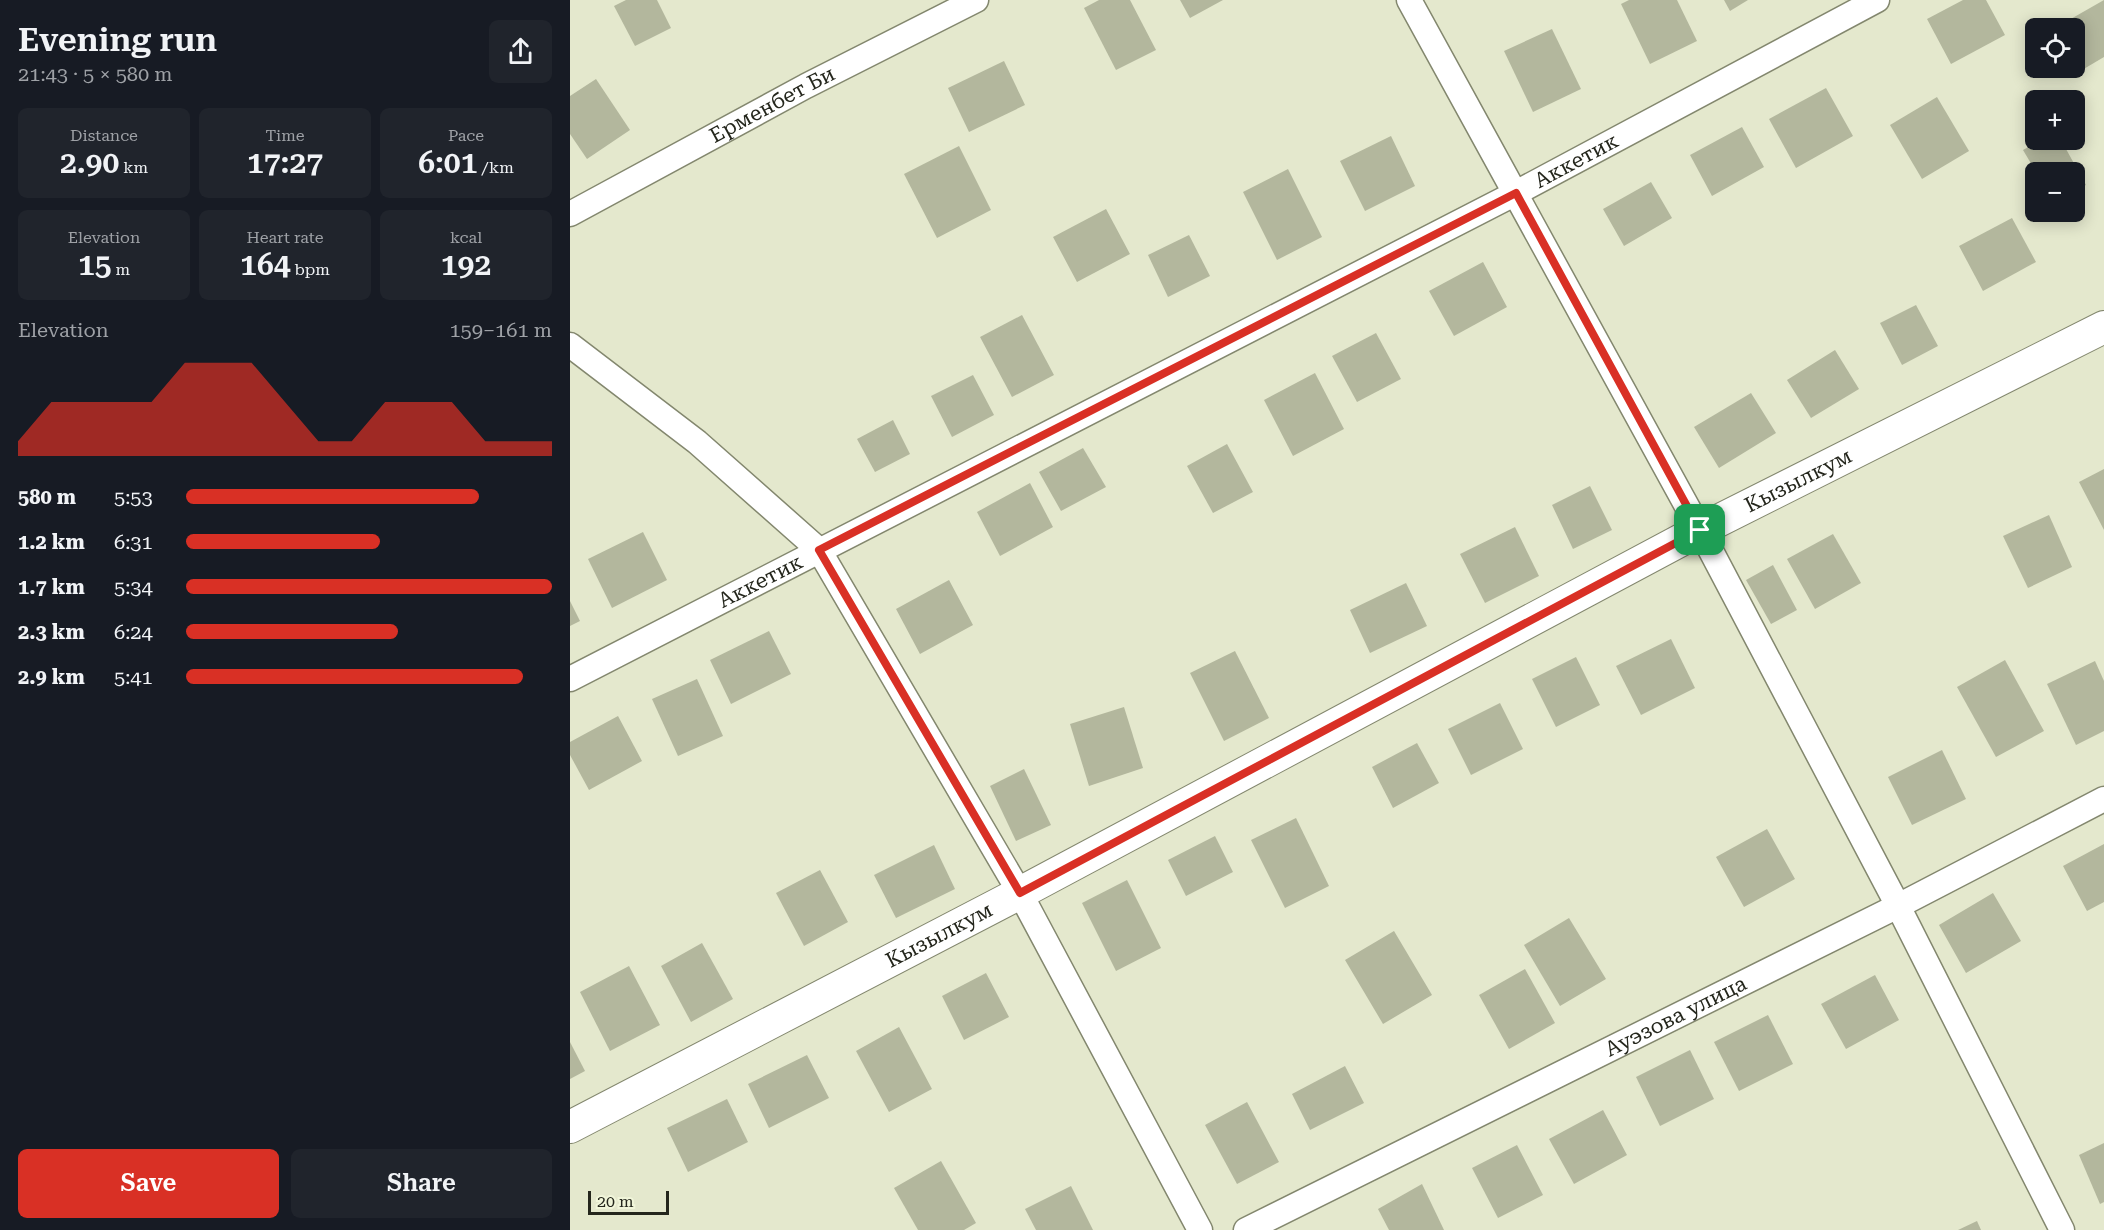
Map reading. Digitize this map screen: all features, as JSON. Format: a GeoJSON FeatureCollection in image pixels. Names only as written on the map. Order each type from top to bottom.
{"type":"FeatureCollection","features":[{"type":"Feature","properties":{"kind":"street","name":"Ерменбет Би"},"geometry":{"type":"LineString","coordinates":[[570,214],[806,86],[976,0]]}},
{"type":"Feature","properties":{"kind":"street"},"geometry":{"type":"LineString","coordinates":[[1409,0],[1700,530],[1899,906],[2062,1230]]}},
{"type":"Feature","properties":{"kind":"street","name":"Аккетик"},"geometry":{"type":"LineString","coordinates":[[570,679],[1516,193],[1876,0]]}},
{"type":"Feature","properties":{"kind":"street","name":"Кызылкум"},"geometry":{"type":"LineString","coordinates":[[570,1127],[1020,893],[1700,530],[2104,327]]}},
{"type":"Feature","properties":{"kind":"street"},"geometry":{"type":"LineString","coordinates":[[570,345],[697,442],[819,550],[1020,893],[1200,1230]]}},
{"type":"Feature","properties":{"kind":"street","name":"Ауэзова улица"},"geometry":{"type":"LineString","coordinates":[[1246,1230],[1899,906],[2104,799]]}},
{"type":"Feature","properties":{"kind":"building"},"geometry":{"type":"Polygon","coordinates":[[[626,0],[657,0],[671,28],[635,46],[614,6],[626,0]]]}},
{"type":"Feature","properties":{"kind":"building"},"geometry":{"type":"Polygon","coordinates":[[[1099,0],[1130,0],[1156,50],[1116,70],[1084,8],[1099,0]]]}},
{"type":"Feature","properties":{"kind":"building"},"geometry":{"type":"Polygon","coordinates":[[[1180,0],[1223,0],[1190,18],[1180,0]]]}},
{"type":"Feature","properties":{"kind":"building"},"geometry":{"type":"Polygon","coordinates":[[[1629,0],[1677,0],[1697,41],[1650,64],[1621,4],[1629,0]]]}},
{"type":"Feature","properties":{"kind":"building"},"geometry":{"type":"Polygon","coordinates":[[[1724,0],[1748,0],[1730,11],[1724,0]]]}},
{"type":"Feature","properties":{"kind":"building"},"geometry":{"type":"Polygon","coordinates":[[[1963,0],[1986,0],[2005,35],[1951,64],[1927,19],[1963,0]]]}},
{"type":"Feature","properties":{"kind":"building"},"geometry":{"type":"Polygon","coordinates":[[[2104,0],[2104,57],[2085,68],[2085,18],[2072,18],[2104,0]]]}},
{"type":"Feature","properties":{"kind":"building"},"geometry":{"type":"Polygon","coordinates":[[[1552,29],[1581,89],[1533,112],[1504,51],[1552,29]]]}},
{"type":"Feature","properties":{"kind":"building"},"geometry":{"type":"Polygon","coordinates":[[[1004,61],[1025,105],[969,132],[948,88],[1004,61]]]}},
{"type":"Feature","properties":{"kind":"building"},"geometry":{"type":"Polygon","coordinates":[[[596,79],[630,130],[587,159],[570,134],[570,96],[596,79]]]}},
{"type":"Feature","properties":{"kind":"building"},"geometry":{"type":"Polygon","coordinates":[[[1826,88],[1853,136],[1796,168],[1769,119],[1826,88]]]}},
{"type":"Feature","properties":{"kind":"building"},"geometry":{"type":"Polygon","coordinates":[[[1937,97],[1969,151],[1922,179],[1890,125],[1937,97]]]}},
{"type":"Feature","properties":{"kind":"building"},"geometry":{"type":"Polygon","coordinates":[[[1742,127],[1764,167],[1712,196],[1690,155],[1742,127]]]}},
{"type":"Feature","properties":{"kind":"building"},"geometry":{"type":"Polygon","coordinates":[[[1391,136],[1415,186],[1365,211],[1340,161],[1391,136]]]}},
{"type":"Feature","properties":{"kind":"building"},"geometry":{"type":"Polygon","coordinates":[[[959,146],[991,210],[937,238],[904,174],[959,146]]]}},
{"type":"Feature","properties":{"kind":"building"},"geometry":{"type":"Polygon","coordinates":[[[2023,150],[2067,150],[2073,162],[2030,162],[2023,150]]]}},
{"type":"Feature","properties":{"kind":"building"},"geometry":{"type":"Polygon","coordinates":[[[1288,169],[1322,237],[1277,260],[1243,192],[1288,169]]]}},
{"type":"Feature","properties":{"kind":"building"},"geometry":{"type":"Polygon","coordinates":[[[1651,182],[1672,218],[1624,246],[1603,209],[1651,182]]]}},
{"type":"Feature","properties":{"kind":"building"},"geometry":{"type":"Polygon","coordinates":[[[1106,209],[1130,254],[1077,282],[1053,237],[1106,209]]]}},
{"type":"Feature","properties":{"kind":"building"},"geometry":{"type":"Polygon","coordinates":[[[2012,218],[2036,262],[1983,291],[1959,246],[2012,218]]]}},
{"type":"Feature","properties":{"kind":"building"},"geometry":{"type":"Polygon","coordinates":[[[1189,235],[1210,276],[1168,297],[1148,255],[1189,235]]]}},
{"type":"Feature","properties":{"kind":"building"},"geometry":{"type":"Polygon","coordinates":[[[1483,262],[1507,307],[1454,336],[1429,291],[1483,262]]]}},
{"type":"Feature","properties":{"kind":"building"},"geometry":{"type":"Polygon","coordinates":[[[1916,305],[1938,346],[1902,365],[1880,323],[1916,305]]]}},
{"type":"Feature","properties":{"kind":"building"},"geometry":{"type":"Polygon","coordinates":[[[1022,315],[1054,375],[1012,397],[980,337],[1022,315]]]}},
{"type":"Feature","properties":{"kind":"building"},"geometry":{"type":"Polygon","coordinates":[[[1376,333],[1401,379],[1357,402],[1332,356],[1376,333]]]}},
{"type":"Feature","properties":{"kind":"building"},"geometry":{"type":"Polygon","coordinates":[[[1835,350],[1859,389],[1811,418],[1787,380],[1835,350]]]}},
{"type":"Feature","properties":{"kind":"building"},"geometry":{"type":"Polygon","coordinates":[[[1315,373],[1344,429],[1293,456],[1264,400],[1315,373]]]}},
{"type":"Feature","properties":{"kind":"building"},"geometry":{"type":"Polygon","coordinates":[[[973,375],[994,415],[952,437],[931,396],[973,375]]]}},
{"type":"Feature","properties":{"kind":"building"},"geometry":{"type":"Polygon","coordinates":[[[1751,393],[1776,433],[1719,468],[1694,427],[1751,393]]]}},
{"type":"Feature","properties":{"kind":"building"},"geometry":{"type":"Polygon","coordinates":[[[893,420],[910,454],[875,472],[857,439],[893,420]]]}},
{"type":"Feature","properties":{"kind":"building"},"geometry":{"type":"Polygon","coordinates":[[[1227,444],[1253,492],[1213,513],[1187,466],[1227,444]]]}},
{"type":"Feature","properties":{"kind":"building"},"geometry":{"type":"Polygon","coordinates":[[[1083,448],[1106,487],[1061,511],[1039,472],[1083,448]]]}},
{"type":"Feature","properties":{"kind":"building"},"geometry":{"type":"Polygon","coordinates":[[[2104,469],[2104,530],[2079,482],[2104,469]]]}},
{"type":"Feature","properties":{"kind":"building"},"geometry":{"type":"Polygon","coordinates":[[[1030,483],[1053,527],[1000,556],[977,512],[1030,483]]]}},
{"type":"Feature","properties":{"kind":"building"},"geometry":{"type":"Polygon","coordinates":[[[1590,486],[1612,530],[1573,549],[1552,505],[1590,486]]]}},
{"type":"Feature","properties":{"kind":"building"},"geometry":{"type":"Polygon","coordinates":[[[2049,515],[2072,567],[2028,588],[2003,536],[2049,515]]]}},
{"type":"Feature","properties":{"kind":"building"},"geometry":{"type":"Polygon","coordinates":[[[1515,527],[1539,576],[1485,603],[1460,554],[1515,527]]]}},
{"type":"Feature","properties":{"kind":"building"},"geometry":{"type":"Polygon","coordinates":[[[643,532],[667,580],[612,608],[588,559],[643,532]]]}},
{"type":"Feature","properties":{"kind":"building"},"geometry":{"type":"Polygon","coordinates":[[[1833,534],[1861,583],[1815,609],[1787,559],[1833,534]]]}},
{"type":"Feature","properties":{"kind":"building"},"geometry":{"type":"Polygon","coordinates":[[[1773,565],[1797,610],[1771,624],[1746,580],[1773,565]]]}},
{"type":"Feature","properties":{"kind":"building"},"geometry":{"type":"Polygon","coordinates":[[[949,580],[973,625],[920,654],[896,609],[949,580]]]}},
{"type":"Feature","properties":{"kind":"building"},"geometry":{"type":"Polygon","coordinates":[[[1406,583],[1427,626],[1370,653],[1350,610],[1406,583]]]}},
{"type":"Feature","properties":{"kind":"building"},"geometry":{"type":"Polygon","coordinates":[[[570,601],[580,621],[570,626],[570,601]]]}},
{"type":"Feature","properties":{"kind":"building"},"geometry":{"type":"Polygon","coordinates":[[[769,631],[791,674],[731,704],[710,660],[769,631]]]}},
{"type":"Feature","properties":{"kind":"building"},"geometry":{"type":"Polygon","coordinates":[[[1671,639],[1695,688],[1641,715],[1616,666],[1671,639]]]}},
{"type":"Feature","properties":{"kind":"building"},"geometry":{"type":"Polygon","coordinates":[[[1235,651],[1269,718],[1224,741],[1190,673],[1235,651]]]}},
{"type":"Feature","properties":{"kind":"building"},"geometry":{"type":"Polygon","coordinates":[[[1576,657],[1600,705],[1556,727],[1532,679],[1576,657]]]}},
{"type":"Feature","properties":{"kind":"building"},"geometry":{"type":"Polygon","coordinates":[[[2005,660],[2044,731],[1996,757],[1957,687],[2005,660]]]}},
{"type":"Feature","properties":{"kind":"building"},"geometry":{"type":"Polygon","coordinates":[[[2095,661],[2104,681],[2104,731],[2076,745],[2047,684],[2095,661]]]}},
{"type":"Feature","properties":{"kind":"building"},"geometry":{"type":"Polygon","coordinates":[[[697,679],[723,736],[678,756],[652,699],[697,679]]]}},
{"type":"Feature","properties":{"kind":"building"},"geometry":{"type":"Polygon","coordinates":[[[1500,703],[1523,749],[1471,775],[1448,729],[1500,703]]]}},
{"type":"Feature","properties":{"kind":"building"},"geometry":{"type":"Polygon","coordinates":[[[1124,707],[1143,768],[1089,786],[1070,724],[1124,707]]]}},
{"type":"Feature","properties":{"kind":"building"},"geometry":{"type":"Polygon","coordinates":[[[618,716],[642,761],[589,790],[570,755],[570,742],[618,716]]]}},
{"type":"Feature","properties":{"kind":"building"},"geometry":{"type":"Polygon","coordinates":[[[1417,743],[1439,783],[1393,808],[1372,767],[1417,743]]]}},
{"type":"Feature","properties":{"kind":"building"},"geometry":{"type":"Polygon","coordinates":[[[1942,750],[1966,799],[1912,825],[1888,777],[1942,750]]]}},
{"type":"Feature","properties":{"kind":"building"},"geometry":{"type":"Polygon","coordinates":[[[1024,769],[1051,825],[1016,841],[990,786],[1024,769]]]}},
{"type":"Feature","properties":{"kind":"building"},"geometry":{"type":"Polygon","coordinates":[[[1296,818],[1329,886],[1285,908],[1251,840],[1296,818]]]}},
{"type":"Feature","properties":{"kind":"building"},"geometry":{"type":"Polygon","coordinates":[[[1767,829],[1795,879],[1744,907],[1716,857],[1767,829]]]}},
{"type":"Feature","properties":{"kind":"building"},"geometry":{"type":"Polygon","coordinates":[[[1215,836],[1233,872],[1186,896],[1168,860],[1215,836]]]}},
{"type":"Feature","properties":{"kind":"building"},"geometry":{"type":"Polygon","coordinates":[[[2104,844],[2104,902],[2087,911],[2063,866],[2104,844]]]}},
{"type":"Feature","properties":{"kind":"building"},"geometry":{"type":"Polygon","coordinates":[[[934,845],[955,889],[896,918],[874,875],[934,845]]]}},
{"type":"Feature","properties":{"kind":"building"},"geometry":{"type":"Polygon","coordinates":[[[820,870],[848,922],[804,946],[776,893],[820,870]]]}},
{"type":"Feature","properties":{"kind":"building"},"geometry":{"type":"Polygon","coordinates":[[[1127,880],[1161,948],[1116,971],[1082,903],[1127,880]]]}},
{"type":"Feature","properties":{"kind":"building"},"geometry":{"type":"Polygon","coordinates":[[[1993,893],[2021,941],[1966,973],[1939,925],[1993,893]]]}},
{"type":"Feature","properties":{"kind":"building"},"geometry":{"type":"Polygon","coordinates":[[[1569,918],[1606,979],[1560,1006],[1524,945],[1569,918]]]}},
{"type":"Feature","properties":{"kind":"building"},"geometry":{"type":"Polygon","coordinates":[[[1394,931],[1432,995],[1383,1024],[1345,960],[1394,931]]]}},
{"type":"Feature","properties":{"kind":"building"},"geometry":{"type":"Polygon","coordinates":[[[702,943],[733,999],[691,1022],[661,966],[702,943]]]}},
{"type":"Feature","properties":{"kind":"building"},"geometry":{"type":"Polygon","coordinates":[[[629,966],[660,1025],[610,1051],[580,992],[629,966]]]}},
{"type":"Feature","properties":{"kind":"building"},"geometry":{"type":"Polygon","coordinates":[[[1525,969],[1555,1023],[1509,1049],[1479,995],[1525,969]]]}},
{"type":"Feature","properties":{"kind":"building"},"geometry":{"type":"Polygon","coordinates":[[[986,973],[1009,1017],[964,1040],[942,996],[986,973]]]}},
{"type":"Feature","properties":{"kind":"building"},"geometry":{"type":"Polygon","coordinates":[[[1875,975],[1899,1020],[1846,1049],[1821,1004],[1875,975]]]}},
{"type":"Feature","properties":{"kind":"building"},"geometry":{"type":"Polygon","coordinates":[[[1768,1015],[1793,1064],[1739,1091],[1714,1042],[1768,1015]]]}},
{"type":"Feature","properties":{"kind":"building"},"geometry":{"type":"Polygon","coordinates":[[[899,1027],[932,1089],[889,1112],[856,1051],[899,1027]]]}},
{"type":"Feature","properties":{"kind":"building"},"geometry":{"type":"Polygon","coordinates":[[[570,1042],[585,1071],[570,1079],[570,1042]]]}},
{"type":"Feature","properties":{"kind":"building"},"geometry":{"type":"Polygon","coordinates":[[[1690,1050],[1714,1099],[1660,1126],[1636,1077],[1690,1050]]]}},
{"type":"Feature","properties":{"kind":"building"},"geometry":{"type":"Polygon","coordinates":[[[807,1055],[829,1098],[769,1128],[748,1084],[807,1055]]]}},
{"type":"Feature","properties":{"kind":"building"},"geometry":{"type":"Polygon","coordinates":[[[1345,1066],[1364,1103],[1310,1130],[1292,1094],[1345,1066]]]}},
{"type":"Feature","properties":{"kind":"building"},"geometry":{"type":"Polygon","coordinates":[[[727,1099],[748,1142],[688,1172],[667,1128],[727,1099]]]}},
{"type":"Feature","properties":{"kind":"building"},"geometry":{"type":"Polygon","coordinates":[[[1247,1102],[1279,1162],[1237,1184],[1205,1125],[1247,1102]]]}},
{"type":"Feature","properties":{"kind":"building"},"geometry":{"type":"Polygon","coordinates":[[[1603,1110],[1627,1155],[1574,1184],[1549,1139],[1603,1110]]]}},
{"type":"Feature","properties":{"kind":"building"},"geometry":{"type":"Polygon","coordinates":[[[2104,1143],[2104,1202],[2100,1204],[2079,1155],[2104,1143]]]}},
{"type":"Feature","properties":{"kind":"building"},"geometry":{"type":"Polygon","coordinates":[[[1517,1145],[1543,1195],[1498,1218],[1472,1168],[1517,1145]]]}},
{"type":"Feature","properties":{"kind":"building"},"geometry":{"type":"Polygon","coordinates":[[[941,1161],[976,1223],[964,1230],[918,1230],[894,1188],[941,1161]]]}},
{"type":"Feature","properties":{"kind":"building"},"geometry":{"type":"Polygon","coordinates":[[[1422,1184],[1444,1230],[1389,1230],[1378,1209],[1422,1184]]]}},
{"type":"Feature","properties":{"kind":"building"},"geometry":{"type":"Polygon","coordinates":[[[1071,1186],[1093,1230],[1036,1230],[1025,1209],[1071,1186]]]}},
{"type":"Feature","properties":{"kind":"building"},"geometry":{"type":"Polygon","coordinates":[[[1977,1221],[1981,1230],[1958,1230],[1977,1221]]]}},
{"type":"Feature","properties":{"kind":"route"},"geometry":{"type":"LineString","coordinates":[[1516,193],[1700,530],[1020,893],[819,550],[1516,193]]}}]}
